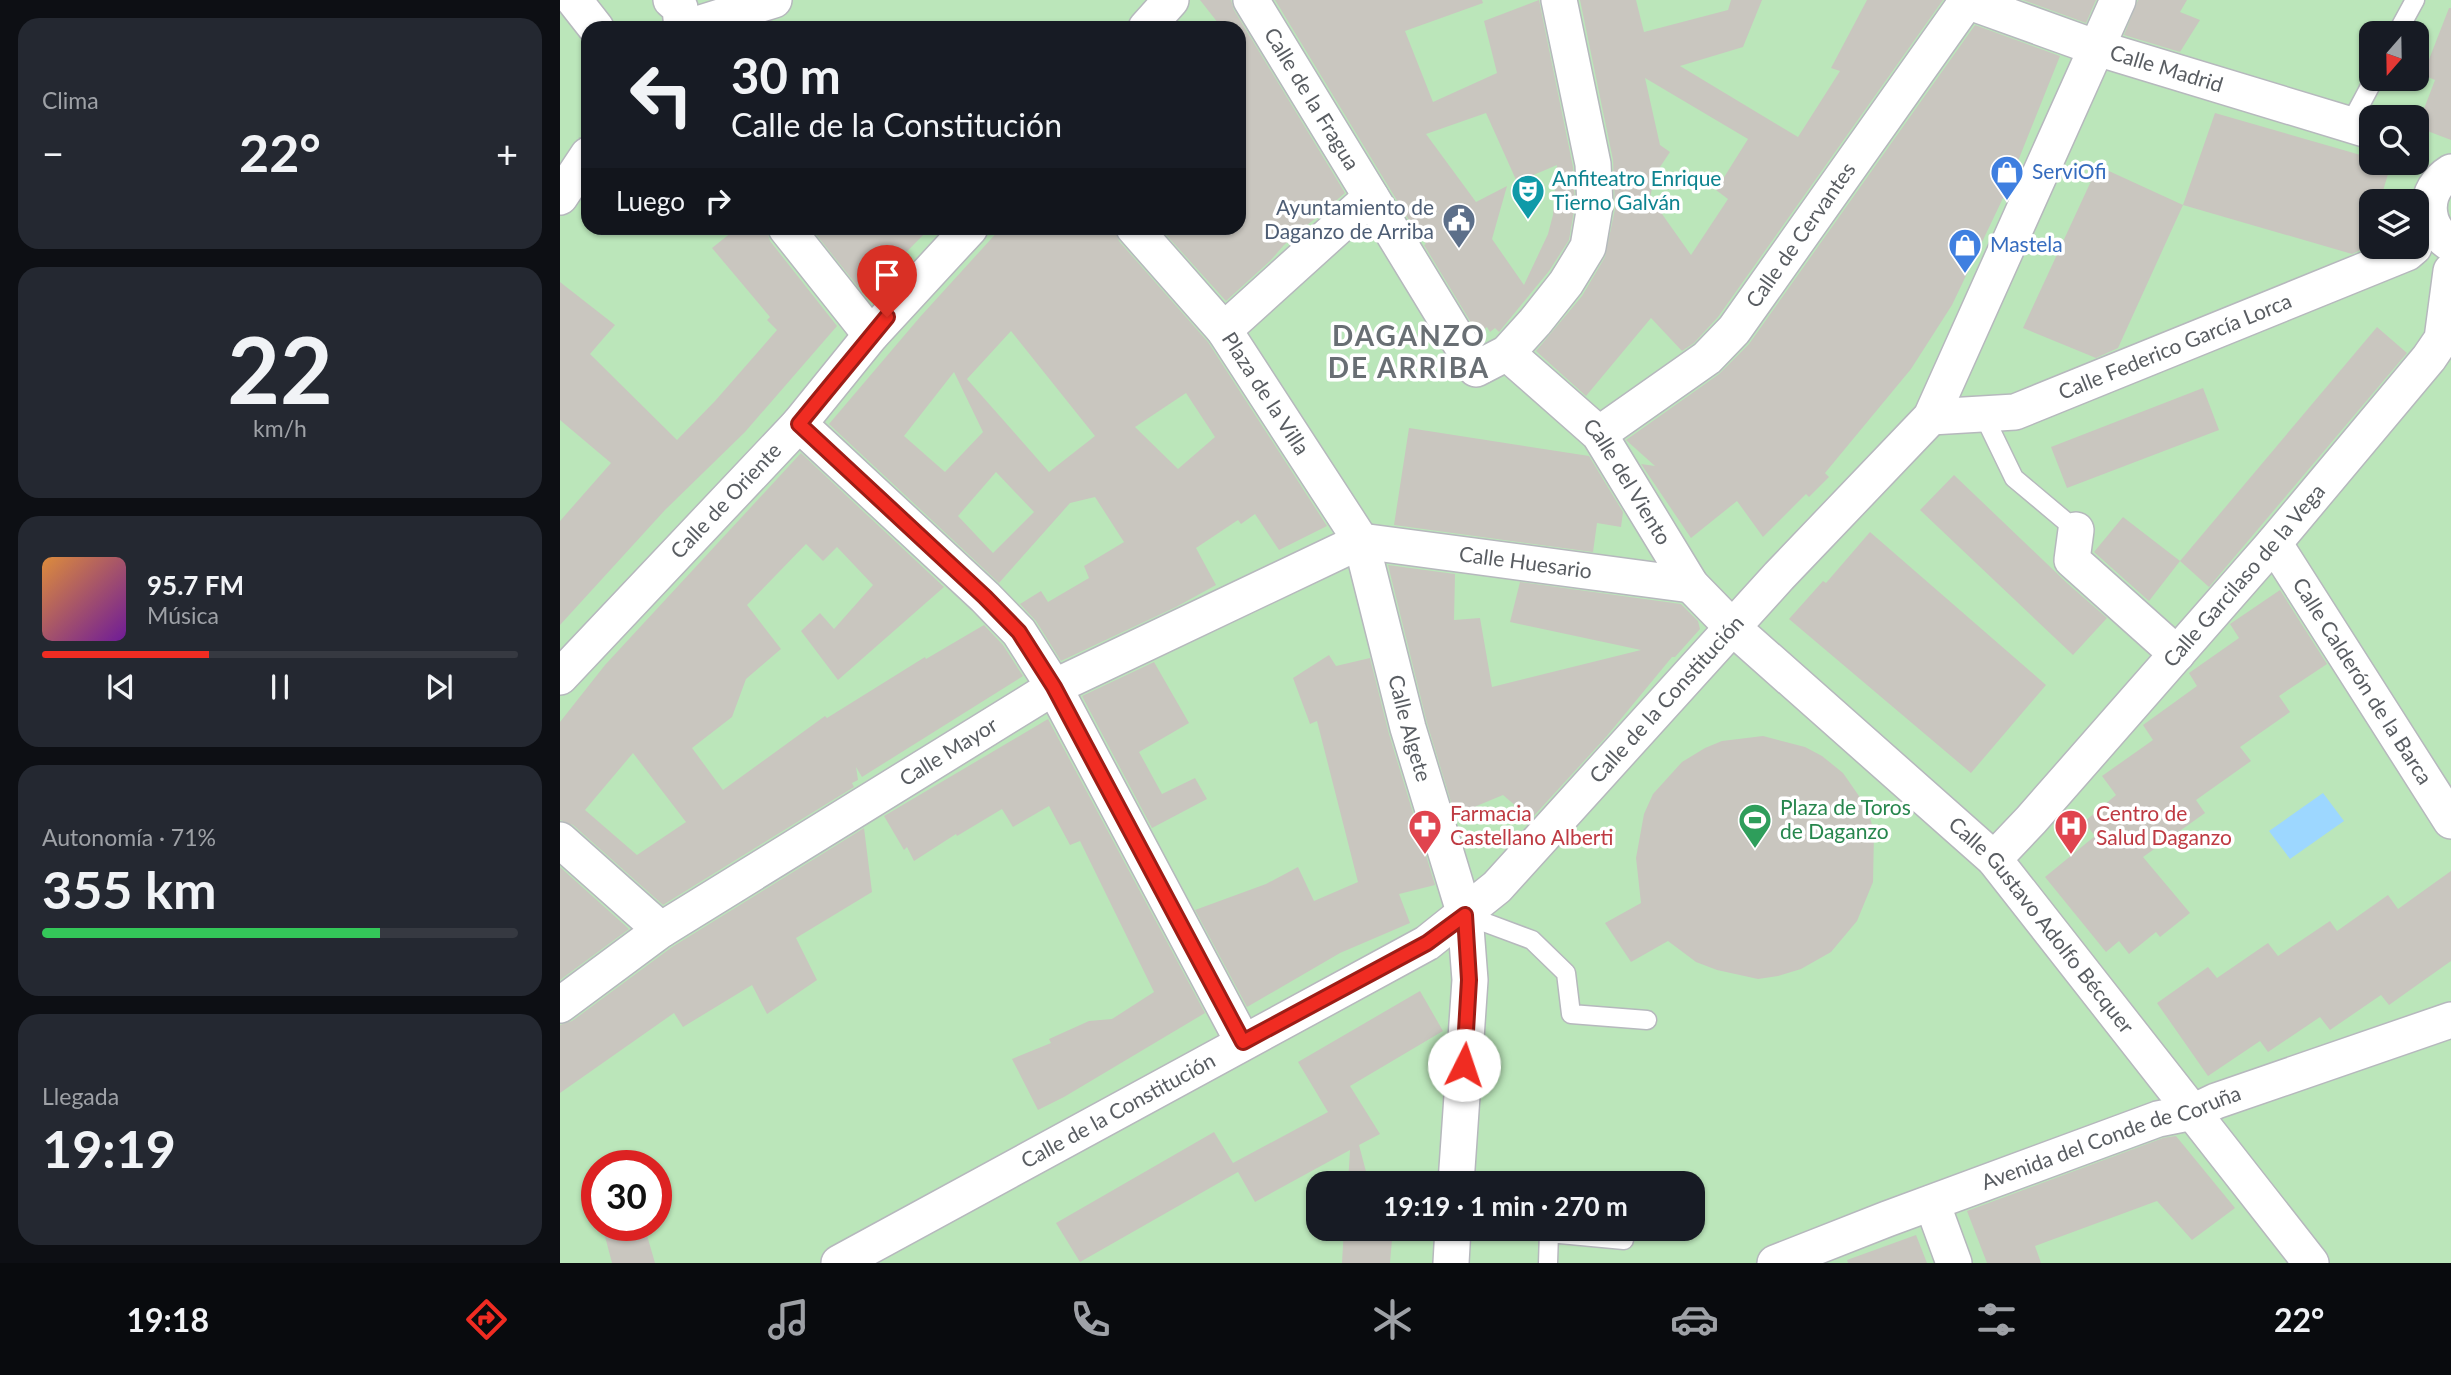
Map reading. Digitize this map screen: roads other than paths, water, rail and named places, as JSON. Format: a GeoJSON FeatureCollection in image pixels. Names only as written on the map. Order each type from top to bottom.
{"type":"FeatureCollection","features":[{"type":"Feature","properties":{"kind":"street"},"geometry":{"type":"LineString","coordinates":[[574,0],[590,21]]}},
{"type":"Feature","properties":{"kind":"street"},"geometry":{"type":"LineString","coordinates":[[671,0],[680,8],[683,21]]}},
{"type":"Feature","properties":{"kind":"street"},"geometry":{"type":"LineString","coordinates":[[706,21],[773,0]]}},
{"type":"Feature","properties":{"kind":"street","name":"Calle de la Fragua"},"geometry":{"type":"LineString","coordinates":[[1251,0],[1371,197]]}},
{"type":"Feature","properties":{"kind":"street"},"geometry":{"type":"LineString","coordinates":[[1371,197],[1476,369],[1507,353],[1566,283],[1588,247],[1595,206],[1592,164],[1559,0]]}},
{"type":"Feature","properties":{"kind":"street","name":"Calle Madrid"},"geometry":{"type":"LineString","coordinates":[[1965,0],[2097,48],[2359,128]]}},
{"type":"Feature","properties":{"kind":"street","name":"Calle de Cervantes"},"geometry":{"type":"LineString","coordinates":[[1599,434],[1707,358],[1734,330],[1965,0]]}},
{"type":"Feature","properties":{"kind":"street","name":"Calle de la Constitución"},"geometry":{"type":"LineString","coordinates":[[839,1263],[1427,943],[1497,887],[1732,627],[1931,417],[2118,0]]}},
{"type":"Feature","properties":{"kind":"street"},"geometry":{"type":"LineString","coordinates":[[560,197],[581,166]]}},
{"type":"Feature","properties":{"kind":"street"},"geometry":{"type":"LineString","coordinates":[[2429,201],[2436,170]]}},
{"type":"Feature","properties":{"kind":"street","name":"Plaza de la Villa"},"geometry":{"type":"LineString","coordinates":[[1361,541],[1224,330],[1371,197]]}},
{"type":"Feature","properties":{"kind":"street"},"geometry":{"type":"LineString","coordinates":[[792,235],[871,335]]}},
{"type":"Feature","properties":{"kind":"street","name":"Calle de Oriente"},"geometry":{"type":"LineString","coordinates":[[560,677],[799,424],[871,335],[964,235]]}},
{"type":"Feature","properties":{"kind":"street"},"geometry":{"type":"LineString","coordinates":[[1140,235],[1224,330]]}},
{"type":"Feature","properties":{"kind":"street","name":"Calle Federico García Lorca"},"geometry":{"type":"LineString","coordinates":[[1931,417],[2015,412],[2392,259]]}},
{"type":"Feature","properties":{"kind":"street","name":"Calle Garcilaso de la Vega"},"geometry":{"type":"LineString","coordinates":[[1994,859],[2274,543],[2429,358],[2442,339],[2451,271]]}},
{"type":"Feature","properties":{"kind":"street","name":"Calle del Viento"},"geometry":{"type":"LineString","coordinates":[[1507,353],[1599,434],[1691,585],[1732,627]]}},
{"type":"Feature","properties":{"kind":"street"},"geometry":{"type":"LineString","coordinates":[[799,424],[1019,632],[1054,687],[1243,1042]]}},
{"type":"Feature","properties":{"kind":"street"},"geometry":{"type":"LineString","coordinates":[[2076,530],[2072,560],[2177,654]]}},
{"type":"Feature","properties":{"kind":"street","name":"Calle Huesario"},"geometry":{"type":"LineString","coordinates":[[1361,541],[1691,585]]}},
{"type":"Feature","properties":{"kind":"street","name":"Calle Mayor"},"geometry":{"type":"LineString","coordinates":[[560,1005],[661,930],[1054,687],[1361,541]]}},
{"type":"Feature","properties":{"kind":"street","name":"Calle Algete"},"geometry":{"type":"LineString","coordinates":[[1361,541],[1408,727],[1465,915],[1469,980],[1457,1171]]}},
{"type":"Feature","properties":{"kind":"street","name":"Calle Calderón de la Barca"},"geometry":{"type":"LineString","coordinates":[[2274,543],[2451,821]]}},
{"type":"Feature","properties":{"kind":"street","name":"Calle Gustavo Adolfo Bécquer"},"geometry":{"type":"LineString","coordinates":[[1732,627],[1994,859],[2311,1263]]}},
{"type":"Feature","properties":{"kind":"street"},"geometry":{"type":"LineString","coordinates":[[560,840],[661,930]]}},
{"type":"Feature","properties":{"kind":"street","name":"Avenida del Conde de Coruña"},"geometry":{"type":"LineString","coordinates":[[1775,1263],[2158,1119],[2193,1112],[2216,1101],[2451,1020]]}},
{"type":"Feature","properties":{"kind":"street"},"geometry":{"type":"LineString","coordinates":[[1932,1203],[1954,1263]]}},
{"type":"Feature","properties":{"kind":"street"},"geometry":{"type":"LineString","coordinates":[[1451,1263],[1452,1241]]}},
{"type":"Feature","properties":{"kind":"lane"},"geometry":{"type":"LineString","coordinates":[[2404,21],[2415,0]]}},
{"type":"Feature","properties":{"kind":"lane"},"geometry":{"type":"LineString","coordinates":[[1983,414],[2014,478],[2076,530]]}},
{"type":"Feature","properties":{"kind":"lane"},"geometry":{"type":"LineString","coordinates":[[1465,915],[1532,940],[1566,973],[1571,1014],[1647,1020]]}},
{"type":"Feature","properties":{"kind":"lane"},"geometry":{"type":"LineString","coordinates":[[1548,1263],[1549,1241]]}},
{"type":"Feature","properties":{"kind":"water"},"geometry":{"type":"Polygon","coordinates":[[[2323,793],[2344,821],[2290,859],[2269,831],[2323,793]]]}},
{"type":"Feature","properties":{"kind":"place","name":"ServiOfi"},"geometry":{"type":"Point","coordinates":[2007,202]}},
{"type":"Feature","properties":{"kind":"place","name":"Anfiteatro Enrique Tierno Galván"},"geometry":{"type":"Point","coordinates":[1528,221]}},
{"type":"Feature","properties":{"kind":"place","name":"Ayuntamiento de Daganzo de Arriba"},"geometry":{"type":"Point","coordinates":[1459,250]}},
{"type":"Feature","properties":{"kind":"place","name":"Mastela"},"geometry":{"type":"Point","coordinates":[1965,275]}},
{"type":"Feature","properties":{"kind":"place","name":"Plaza de Toros de Daganzo"},"geometry":{"type":"Point","coordinates":[1755,850]}},
{"type":"Feature","properties":{"kind":"place","name":"Farmacia Castellano Alberti"},"geometry":{"type":"Point","coordinates":[1425,856]}},
{"type":"Feature","properties":{"kind":"place","name":"Centro de Salud Daganzo"},"geometry":{"type":"Point","coordinates":[2071,856]}},
{"type":"Feature","properties":{"kind":"district","name":"DAGANZO DE ARRIBA"},"geometry":{"type":"Point","coordinates":[1409,352]}}]}
